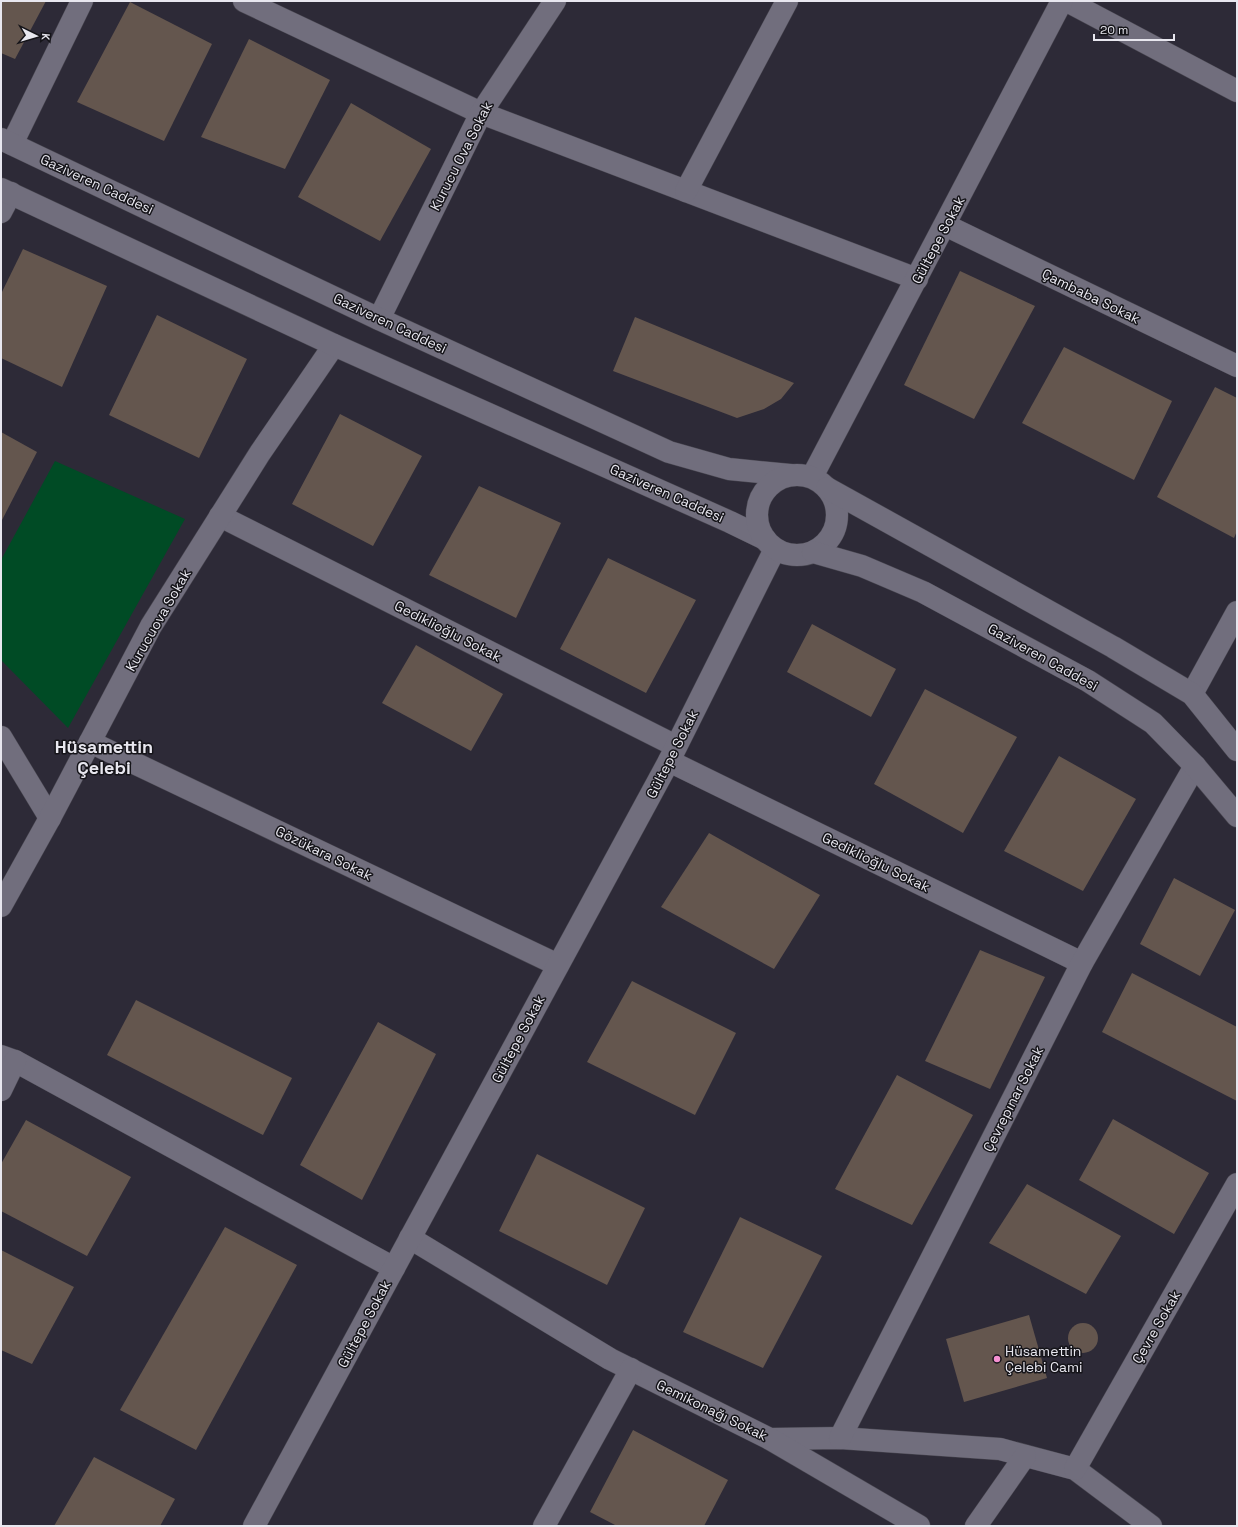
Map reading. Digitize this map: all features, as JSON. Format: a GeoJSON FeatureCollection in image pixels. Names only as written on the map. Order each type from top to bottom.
{"type":"FeatureCollection","features":[{"type":"Feature","properties":{"kind":"street"},"geometry":{"type":"LineString","coordinates":[[7,141],[82,1]]}},
{"type":"Feature","properties":{"kind":"street"},"geometry":{"type":"LineString","coordinates":[[244,1],[481,113],[917,279]]}},
{"type":"Feature","properties":{"kind":"street"},"geometry":{"type":"LineString","coordinates":[[686,191],[787,1]]}},
{"type":"Feature","properties":{"kind":"street","name":"Gültepe Sokak"},"geometry":{"type":"LineString","coordinates":[[820,483],[917,279],[1062,1]]}},
{"type":"Feature","properties":{"kind":"street"},"geometry":{"type":"LineString","coordinates":[[1067,1],[1237,91]]}},
{"type":"Feature","properties":{"kind":"street","name":"Kurucu Ova Sokak"},"geometry":{"type":"LineString","coordinates":[[379,319],[481,113],[552,2]]}},
{"type":"Feature","properties":{"kind":"street","name":"Gaziveren Caddesi"},"geometry":{"type":"LineString","coordinates":[[7,141],[379,319],[669,452],[729,469],[790,475]]}},
{"type":"Feature","properties":{"kind":"street","name":"Gaziveren Caddesi"},"geometry":{"type":"LineString","coordinates":[[4,198],[723,519],[770,544]]}},
{"type":"Feature","properties":{"kind":"street","name":"Çambaba Sokak"},"geometry":{"type":"LineString","coordinates":[[945,226],[1237,366]]}},
{"type":"Feature","properties":{"kind":"street","name":"Kurucuova Sokak"},"geometry":{"type":"LineString","coordinates":[[1,906],[50,818],[151,626],[260,453],[334,345]]}},
{"type":"Feature","properties":{"kind":"street"},"geometry":{"type":"LineString","coordinates":[[820,483],[834,500],[837,512],[836,524],[831,536],[824,545],[813,552],[801,555],[788,554],[770,544],[758,527],[756,514],[759,500],[766,488],[777,479],[790,475],[804,474],[1113,647],[1192,694],[1237,750]]}},
{"type":"Feature","properties":{"kind":"street","name":"Gediklioğlu Sokak"},"geometry":{"type":"LineString","coordinates":[[220,516],[673,754],[1082,963]]}},
{"type":"Feature","properties":{"kind":"street","name":"Gültepe Sokak"},"geometry":{"type":"LineString","coordinates":[[254,1526],[673,754],[770,544]]}},
{"type":"Feature","properties":{"kind":"street","name":"Gaziveren Caddesi"},"geometry":{"type":"LineString","coordinates":[[813,552],[862,566],[923,592],[1088,681],[1153,723],[1195,766],[1237,816]]}},
{"type":"Feature","properties":{"kind":"street"},"geometry":{"type":"LineString","coordinates":[[1192,694],[1237,612]]}},
{"type":"Feature","properties":{"kind":"street"},"geometry":{"type":"LineString","coordinates":[[1,737],[50,818]]}},
{"type":"Feature","properties":{"kind":"street","name":"Gözükara Sokak"},"geometry":{"type":"LineString","coordinates":[[90,742],[558,965]]}},
{"type":"Feature","properties":{"kind":"street","name":"Çevrepınar Sokak"},"geometry":{"type":"LineString","coordinates":[[840,1438],[1082,963],[1195,766]]}},
{"type":"Feature","properties":{"kind":"street"},"geometry":{"type":"LineString","coordinates":[[1,1090],[8,1058],[394,1268]]}},
{"type":"Feature","properties":{"kind":"street","name":"Çevre Sokak"},"geometry":{"type":"LineString","coordinates":[[1075,1469],[1237,1184]]}},
{"type":"Feature","properties":{"kind":"street","name":"Gemikonağı Sokak"},"geometry":{"type":"LineString","coordinates":[[410,1238],[610,1359],[770,1439],[840,1438],[1000,1449],[1075,1469],[1151,1526]]}},
{"type":"Feature","properties":{"kind":"street"},"geometry":{"type":"LineString","coordinates":[[544,1526],[631,1369]]}},
{"type":"Feature","properties":{"kind":"street"},"geometry":{"type":"LineString","coordinates":[[770,1439],[919,1526]]}},
{"type":"Feature","properties":{"kind":"street"},"geometry":{"type":"LineString","coordinates":[[976,1526],[1025,1456]]}},
{"type":"Feature","properties":{"kind":"green space"},"geometry":{"type":"Polygon","coordinates":[[[55,461],[185,519],[68,728],[1,660],[1,560],[55,461]]]}},
{"type":"Feature","properties":{"kind":"building"},"geometry":{"type":"Polygon","coordinates":[[[1,1],[46,1],[15,59],[1,53],[1,1]]]}},
{"type":"Feature","properties":{"kind":"building"},"geometry":{"type":"Polygon","coordinates":[[[130,2],[212,44],[164,141],[77,102],[130,2]]]}},
{"type":"Feature","properties":{"kind":"building"},"geometry":{"type":"Polygon","coordinates":[[[249,39],[330,80],[285,169],[201,137],[249,39]]]}},
{"type":"Feature","properties":{"kind":"building"},"geometry":{"type":"Polygon","coordinates":[[[351,103],[431,149],[380,241],[298,197],[351,103]]]}},
{"type":"Feature","properties":{"kind":"building"},"geometry":{"type":"Polygon","coordinates":[[[23,249],[107,286],[62,387],[1,358],[1,294],[23,249]]]}},
{"type":"Feature","properties":{"kind":"building"},"geometry":{"type":"Polygon","coordinates":[[[960,271],[1035,306],[974,419],[904,385],[960,271]]]}},
{"type":"Feature","properties":{"kind":"building"},"geometry":{"type":"Polygon","coordinates":[[[157,315],[247,359],[199,458],[109,415],[157,315]]]}},
{"type":"Feature","properties":{"kind":"building"},"geometry":{"type":"Polygon","coordinates":[[[635,317],[794,383],[781,399],[764,409],[737,418],[613,371],[635,317]]]}},
{"type":"Feature","properties":{"kind":"building"},"geometry":{"type":"Polygon","coordinates":[[[1064,347],[1172,401],[1134,480],[1022,423],[1064,347]]]}},
{"type":"Feature","properties":{"kind":"building"},"geometry":{"type":"Polygon","coordinates":[[[1215,387],[1237,398],[1237,531],[1234,538],[1157,497],[1215,387]]]}},
{"type":"Feature","properties":{"kind":"building"},"geometry":{"type":"Polygon","coordinates":[[[340,414],[422,456],[373,546],[292,504],[340,414]]]}},
{"type":"Feature","properties":{"kind":"building"},"geometry":{"type":"Polygon","coordinates":[[[1,432],[37,452],[1,522],[1,432]]]}},
{"type":"Feature","properties":{"kind":"building"},"geometry":{"type":"Polygon","coordinates":[[[479,486],[561,523],[516,618],[429,575],[479,486]]]}},
{"type":"Feature","properties":{"kind":"building"},"geometry":{"type":"Polygon","coordinates":[[[608,558],[696,600],[646,693],[560,649],[608,558]]]}},
{"type":"Feature","properties":{"kind":"building"},"geometry":{"type":"Polygon","coordinates":[[[812,624],[896,669],[871,717],[787,672],[812,624]]]}},
{"type":"Feature","properties":{"kind":"building"},"geometry":{"type":"Polygon","coordinates":[[[416,645],[503,694],[471,751],[382,703],[416,645]]]}},
{"type":"Feature","properties":{"kind":"building"},"geometry":{"type":"Polygon","coordinates":[[[925,689],[1017,737],[963,833],[874,784],[925,689]]]}},
{"type":"Feature","properties":{"kind":"building"},"geometry":{"type":"Polygon","coordinates":[[[1059,756],[1136,799],[1083,891],[1004,851],[1059,756]]]}},
{"type":"Feature","properties":{"kind":"building"},"geometry":{"type":"Polygon","coordinates":[[[709,833],[820,895],[774,969],[661,907],[709,833]]]}},
{"type":"Feature","properties":{"kind":"building"},"geometry":{"type":"Polygon","coordinates":[[[1174,878],[1235,910],[1200,976],[1140,944],[1174,878]]]}},
{"type":"Feature","properties":{"kind":"building"},"geometry":{"type":"Polygon","coordinates":[[[980,950],[1045,977],[990,1089],[925,1061],[980,950]]]}},
{"type":"Feature","properties":{"kind":"building"},"geometry":{"type":"Polygon","coordinates":[[[1132,973],[1237,1027],[1237,1101],[1102,1032],[1132,973]]]}},
{"type":"Feature","properties":{"kind":"building"},"geometry":{"type":"Polygon","coordinates":[[[632,981],[736,1033],[695,1115],[587,1062],[632,981]]]}},
{"type":"Feature","properties":{"kind":"building"},"geometry":{"type":"Polygon","coordinates":[[[136,1000],[292,1078],[263,1135],[107,1055],[136,1000]]]}},
{"type":"Feature","properties":{"kind":"building"},"geometry":{"type":"Polygon","coordinates":[[[378,1022],[436,1054],[362,1200],[300,1165],[378,1022]]]}},
{"type":"Feature","properties":{"kind":"building"},"geometry":{"type":"Polygon","coordinates":[[[897,1075],[973,1115],[912,1225],[835,1189],[897,1075]]]}},
{"type":"Feature","properties":{"kind":"building"},"geometry":{"type":"Polygon","coordinates":[[[1113,1119],[1209,1173],[1174,1234],[1079,1180],[1113,1119]]]}},
{"type":"Feature","properties":{"kind":"building"},"geometry":{"type":"Polygon","coordinates":[[[26,1120],[131,1177],[87,1256],[1,1211],[1,1164],[26,1120]]]}},
{"type":"Feature","properties":{"kind":"building"},"geometry":{"type":"Polygon","coordinates":[[[537,1154],[645,1208],[607,1285],[499,1231],[537,1154]]]}},
{"type":"Feature","properties":{"kind":"building"},"geometry":{"type":"Polygon","coordinates":[[[1027,1184],[1121,1236],[1086,1294],[989,1243],[1027,1184]]]}},
{"type":"Feature","properties":{"kind":"building"},"geometry":{"type":"Polygon","coordinates":[[[740,1217],[822,1256],[763,1368],[683,1332],[740,1217]]]}},
{"type":"Feature","properties":{"kind":"building"},"geometry":{"type":"Polygon","coordinates":[[[225,1227],[297,1265],[196,1450],[120,1410],[225,1227]]]}},
{"type":"Feature","properties":{"kind":"building"},"geometry":{"type":"Polygon","coordinates":[[[1,1250],[74,1287],[32,1364],[1,1350],[1,1250]]]}},
{"type":"Feature","properties":{"kind":"building","name":"Hüsamettin Çelebi Cami"},"geometry":{"type":"Polygon","coordinates":[[[1029,1315],[1047,1378],[964,1402],[946,1339],[1029,1315]]]}},
{"type":"Feature","properties":{"kind":"building"},"geometry":{"type":"Polygon","coordinates":[[[1083,1323],[1094,1327],[1098,1338],[1094,1349],[1083,1353],[1072,1349],[1068,1338],[1072,1327],[1083,1323]]]}},
{"type":"Feature","properties":{"kind":"building"},"geometry":{"type":"Polygon","coordinates":[[[633,1430],[728,1480],[704,1526],[617,1526],[590,1512],[633,1430]]]}},
{"type":"Feature","properties":{"kind":"building"},"geometry":{"type":"Polygon","coordinates":[[[94,1457],[175,1499],[160,1526],[54,1526],[94,1457]]]}},
{"type":"Feature","properties":{"kind":"place","name":"Hüsamettin Çelebi Cami"},"geometry":{"type":"Point","coordinates":[997,1359]}},
{"type":"Feature","properties":{"kind":"district","name":"Hüsamettin Çelebi"},"geometry":{"type":"Point","coordinates":[104,757]}}]}
